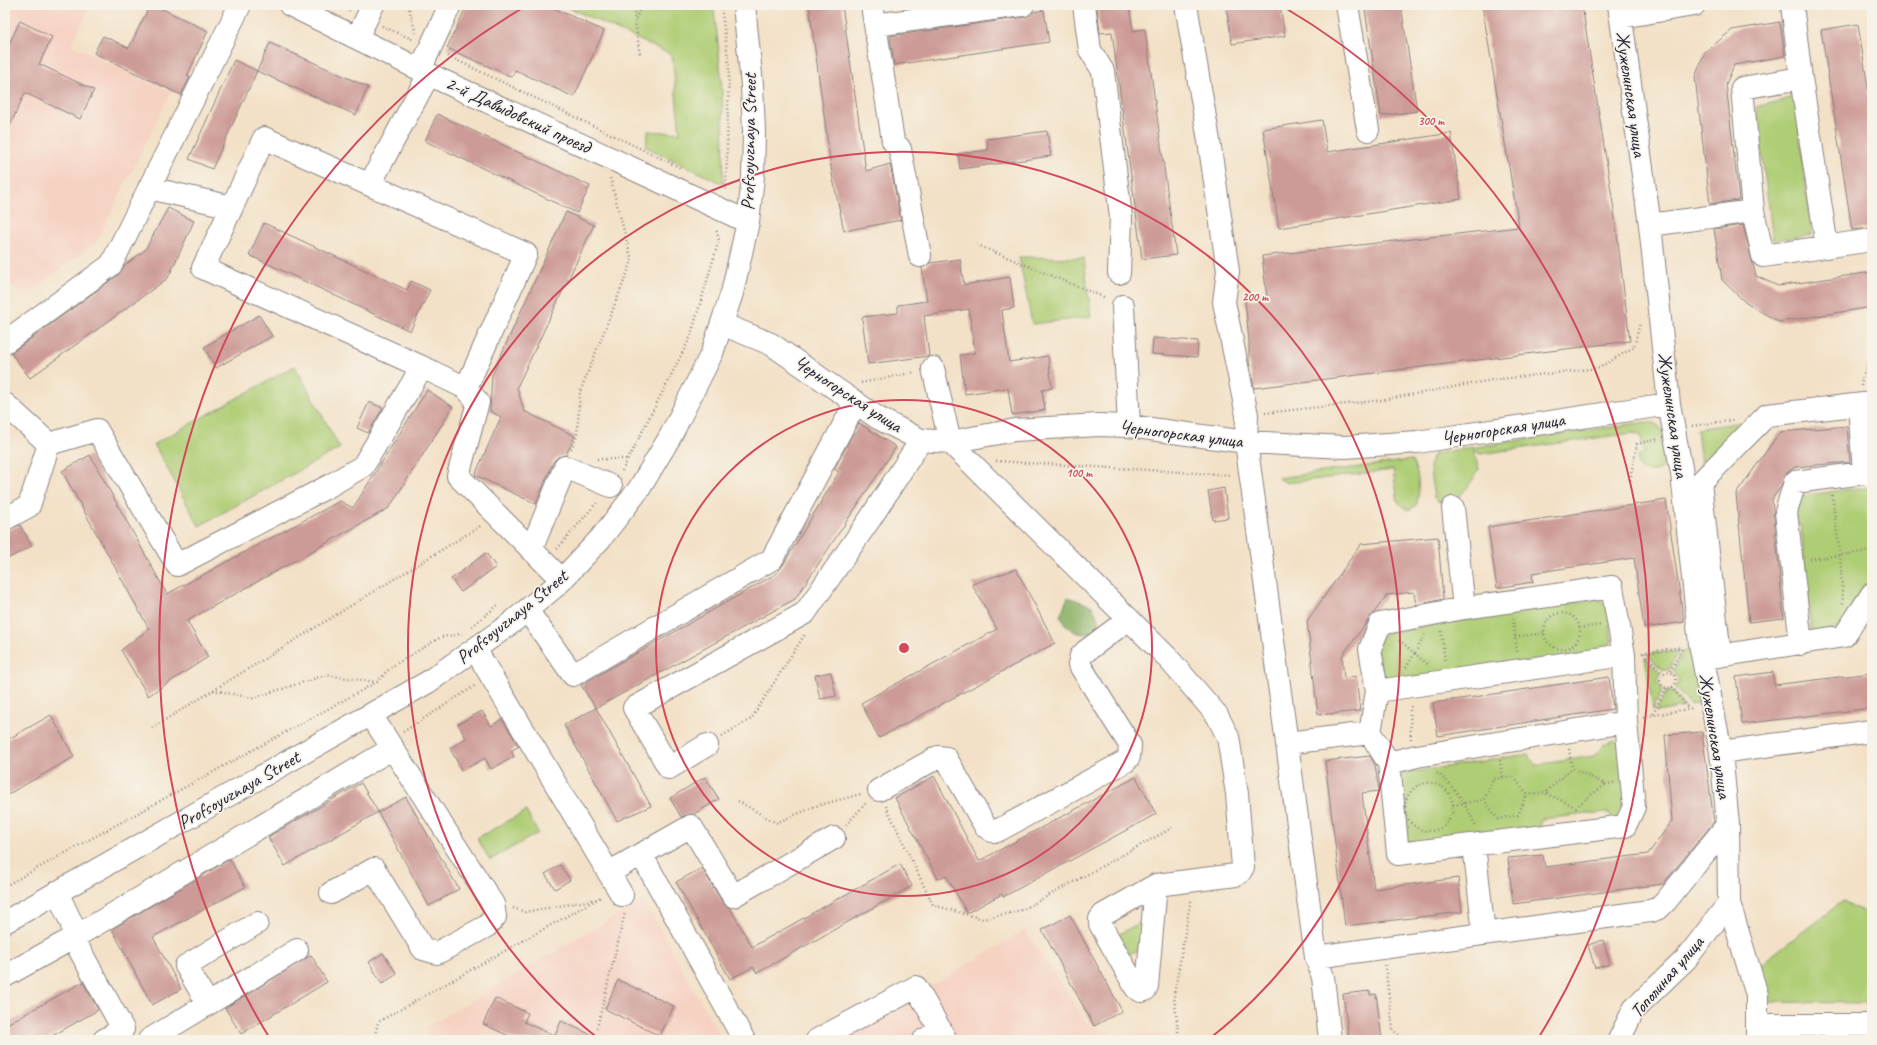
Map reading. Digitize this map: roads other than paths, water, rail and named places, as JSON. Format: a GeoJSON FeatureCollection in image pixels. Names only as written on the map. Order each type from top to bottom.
{"type":"FeatureCollection","features":[{"type":"Feature","properties":{"kind":"street"},"geometry":{"type":"LineString","coordinates":[[5,342],[111,265],[240,5]]}},
{"type":"Feature","properties":{"kind":"street","name":"2-й Давыдовский проезд"},"geometry":{"type":"LineString","coordinates":[[290,5],[425,72],[748,222]]}},
{"type":"Feature","properties":{"kind":"street"},"geometry":{"type":"LineString","coordinates":[[370,184],[425,72],[430,48],[450,5]]}},
{"type":"Feature","properties":{"kind":"street","name":"Profsoyuznaya Street"},"geometry":{"type":"LineString","coordinates":[[5,922],[200,813],[428,682],[527,610],[562,580],[601,538],[639,489],[670,437],[712,353],[734,286],[748,222],[754,131],[752,85],[744,5]]}},
{"type":"Feature","properties":{"kind":"street"},"geometry":{"type":"LineString","coordinates":[[920,256],[900,149],[893,141],[873,15],[1023,5]]}},
{"type":"Feature","properties":{"kind":"street"},"geometry":{"type":"LineString","coordinates":[[1084,5],[1090,50],[1103,70],[1121,217],[1119,273]]}},
{"type":"Feature","properties":{"kind":"street"},"geometry":{"type":"LineString","coordinates":[[1186,5],[1209,141],[1228,271],[1224,302],[1247,415],[1246,442],[1316,957],[1322,977],[1330,1040]]}},
{"type":"Feature","properties":{"kind":"street"},"geometry":{"type":"LineString","coordinates":[[1347,5],[1368,130]]}},
{"type":"Feature","properties":{"kind":"street"},"geometry":{"type":"LineString","coordinates":[[1620,11],[1694,5]]}},
{"type":"Feature","properties":{"kind":"street"},"geometry":{"type":"LineString","coordinates":[[1792,5],[1801,78],[1827,246]]}},
{"type":"Feature","properties":{"kind":"street","name":"Жужелинская улица"},"geometry":{"type":"LineString","coordinates":[[1620,11],[1650,225],[1670,404],[1711,656],[1728,824]]}},
{"type":"Feature","properties":{"kind":"street"},"geometry":{"type":"LineString","coordinates":[[357,38],[370,12]]}},
{"type":"Feature","properties":{"kind":"street"},"geometry":{"type":"LineString","coordinates":[[1801,78],[1742,88],[1753,211],[1764,256],[1872,240]]}},
{"type":"Feature","properties":{"kind":"street"},"geometry":{"type":"LineString","coordinates":[[466,388],[526,254],[264,138],[203,268],[422,366],[466,388],[478,402],[458,476],[562,580]]}},
{"type":"Feature","properties":{"kind":"street"},"geometry":{"type":"LineString","coordinates":[[149,188],[232,206]]}},
{"type":"Feature","properties":{"kind":"street"},"geometry":{"type":"LineString","coordinates":[[1650,225],[1753,211]]}},
{"type":"Feature","properties":{"kind":"street"},"geometry":{"type":"LineString","coordinates":[[1124,306],[1128,426]]}},
{"type":"Feature","properties":{"kind":"street","name":"Черногорская улица"},"geometry":{"type":"LineString","coordinates":[[722,324],[771,344],[856,393],[878,418],[921,440],[950,442],[1015,430],[1098,425],[1128,426],[1246,442],[1345,447],[1417,442],[1670,404]]}},
{"type":"Feature","properties":{"kind":"street"},"geometry":{"type":"LineString","coordinates":[[49,444],[97,430],[177,565],[329,486],[363,466],[422,366]]}},
{"type":"Feature","properties":{"kind":"street"},"geometry":{"type":"LineString","coordinates":[[933,368],[950,442],[1129,619],[1201,694],[1217,715],[1228,736],[1237,794],[1243,866],[1240,872],[1236,875],[1156,885]]}},
{"type":"Feature","properties":{"kind":"street"},"geometry":{"type":"LineString","coordinates":[[527,610],[573,675],[772,559],[856,393]]}},
{"type":"Feature","properties":{"kind":"street"},"geometry":{"type":"LineString","coordinates":[[1801,644],[1786,512],[1795,482],[1868,474],[1866,404],[1767,415],[1700,482],[1711,656],[1801,644],[1844,636],[1871,596]]}},
{"type":"Feature","properties":{"kind":"street"},"geometry":{"type":"LineString","coordinates":[[9,417],[49,444]]}},
{"type":"Feature","properties":{"kind":"street"},"geometry":{"type":"LineString","coordinates":[[707,745],[669,768],[634,708],[804,614],[870,519],[921,440]]}},
{"type":"Feature","properties":{"kind":"street"},"geometry":{"type":"LineString","coordinates":[[5,519],[29,506],[49,444]]}},
{"type":"Feature","properties":{"kind":"street"},"geometry":{"type":"LineString","coordinates":[[538,556],[565,467],[611,486]]}},
{"type":"Feature","properties":{"kind":"street"},"geometry":{"type":"LineString","coordinates":[[1453,508],[1464,608]]}},
{"type":"Feature","properties":{"kind":"street"},"geometry":{"type":"LineString","coordinates":[[1612,587],[1634,654],[1626,722],[1634,807],[1625,826],[1398,854],[1388,763],[1370,733],[1386,689],[1370,649],[1380,624],[1464,608],[1612,587]]}},
{"type":"Feature","properties":{"kind":"street"},"geometry":{"type":"LineString","coordinates":[[878,790],[938,757],[946,758],[985,826],[992,831],[997,830],[1126,761],[1129,757],[1130,745],[1079,664],[1081,656],[1086,651],[1129,619]]}},
{"type":"Feature","properties":{"kind":"street"},"geometry":{"type":"LineString","coordinates":[[475,649],[610,872],[622,895]]}},
{"type":"Feature","properties":{"kind":"street"},"geometry":{"type":"LineString","coordinates":[[1386,689],[1634,654]]}},
{"type":"Feature","properties":{"kind":"street"},"geometry":{"type":"LineString","coordinates":[[331,894],[374,869],[423,949],[437,953],[487,926],[495,917],[493,904],[371,715]]}},
{"type":"Feature","properties":{"kind":"street"},"geometry":{"type":"LineString","coordinates":[[1388,763],[1417,756],[1626,722]]}},
{"type":"Feature","properties":{"kind":"street"},"geometry":{"type":"LineString","coordinates":[[1721,752],[1872,730]]}},
{"type":"Feature","properties":{"kind":"street"},"geometry":{"type":"LineString","coordinates":[[1287,742],[1370,733]]}},
{"type":"Feature","properties":{"kind":"street"},"geometry":{"type":"LineString","coordinates":[[5,976],[73,938],[393,748]]}},
{"type":"Feature","properties":{"kind":"street"},"geometry":{"type":"LineString","coordinates":[[1316,957],[1650,911],[1659,908],[1666,902],[1728,824]]}},
{"type":"Feature","properties":{"kind":"street"},"geometry":{"type":"LineString","coordinates":[[1728,824],[1729,903],[1757,995],[1757,1032],[1872,1025]]}},
{"type":"Feature","properties":{"kind":"street"},"geometry":{"type":"LineString","coordinates":[[610,872],[691,826],[733,896],[834,838]]}},
{"type":"Feature","properties":{"kind":"street"},"geometry":{"type":"LineString","coordinates":[[1474,844],[1484,934]]}},
{"type":"Feature","properties":{"kind":"street"},"geometry":{"type":"LineString","coordinates":[[641,854],[744,1040]]}},
{"type":"Feature","properties":{"kind":"street"},"geometry":{"type":"LineString","coordinates":[[57,892],[72,924],[73,938],[126,1035],[104,1040]]}},
{"type":"Feature","properties":{"kind":"street","name":"Тополиная улица"},"geometry":{"type":"LineString","coordinates":[[1619,1040],[1634,1009],[1686,959],[1729,903]]}},
{"type":"Feature","properties":{"kind":"street"},"geometry":{"type":"LineString","coordinates":[[208,1004],[186,966],[257,923]]}},
{"type":"Feature","properties":{"kind":"street"},"geometry":{"type":"LineString","coordinates":[[149,1040],[297,950]]}},
{"type":"Feature","properties":{"kind":"street"},"geometry":{"type":"LineString","coordinates":[[817,1040],[916,987],[937,1037]]}}]}
